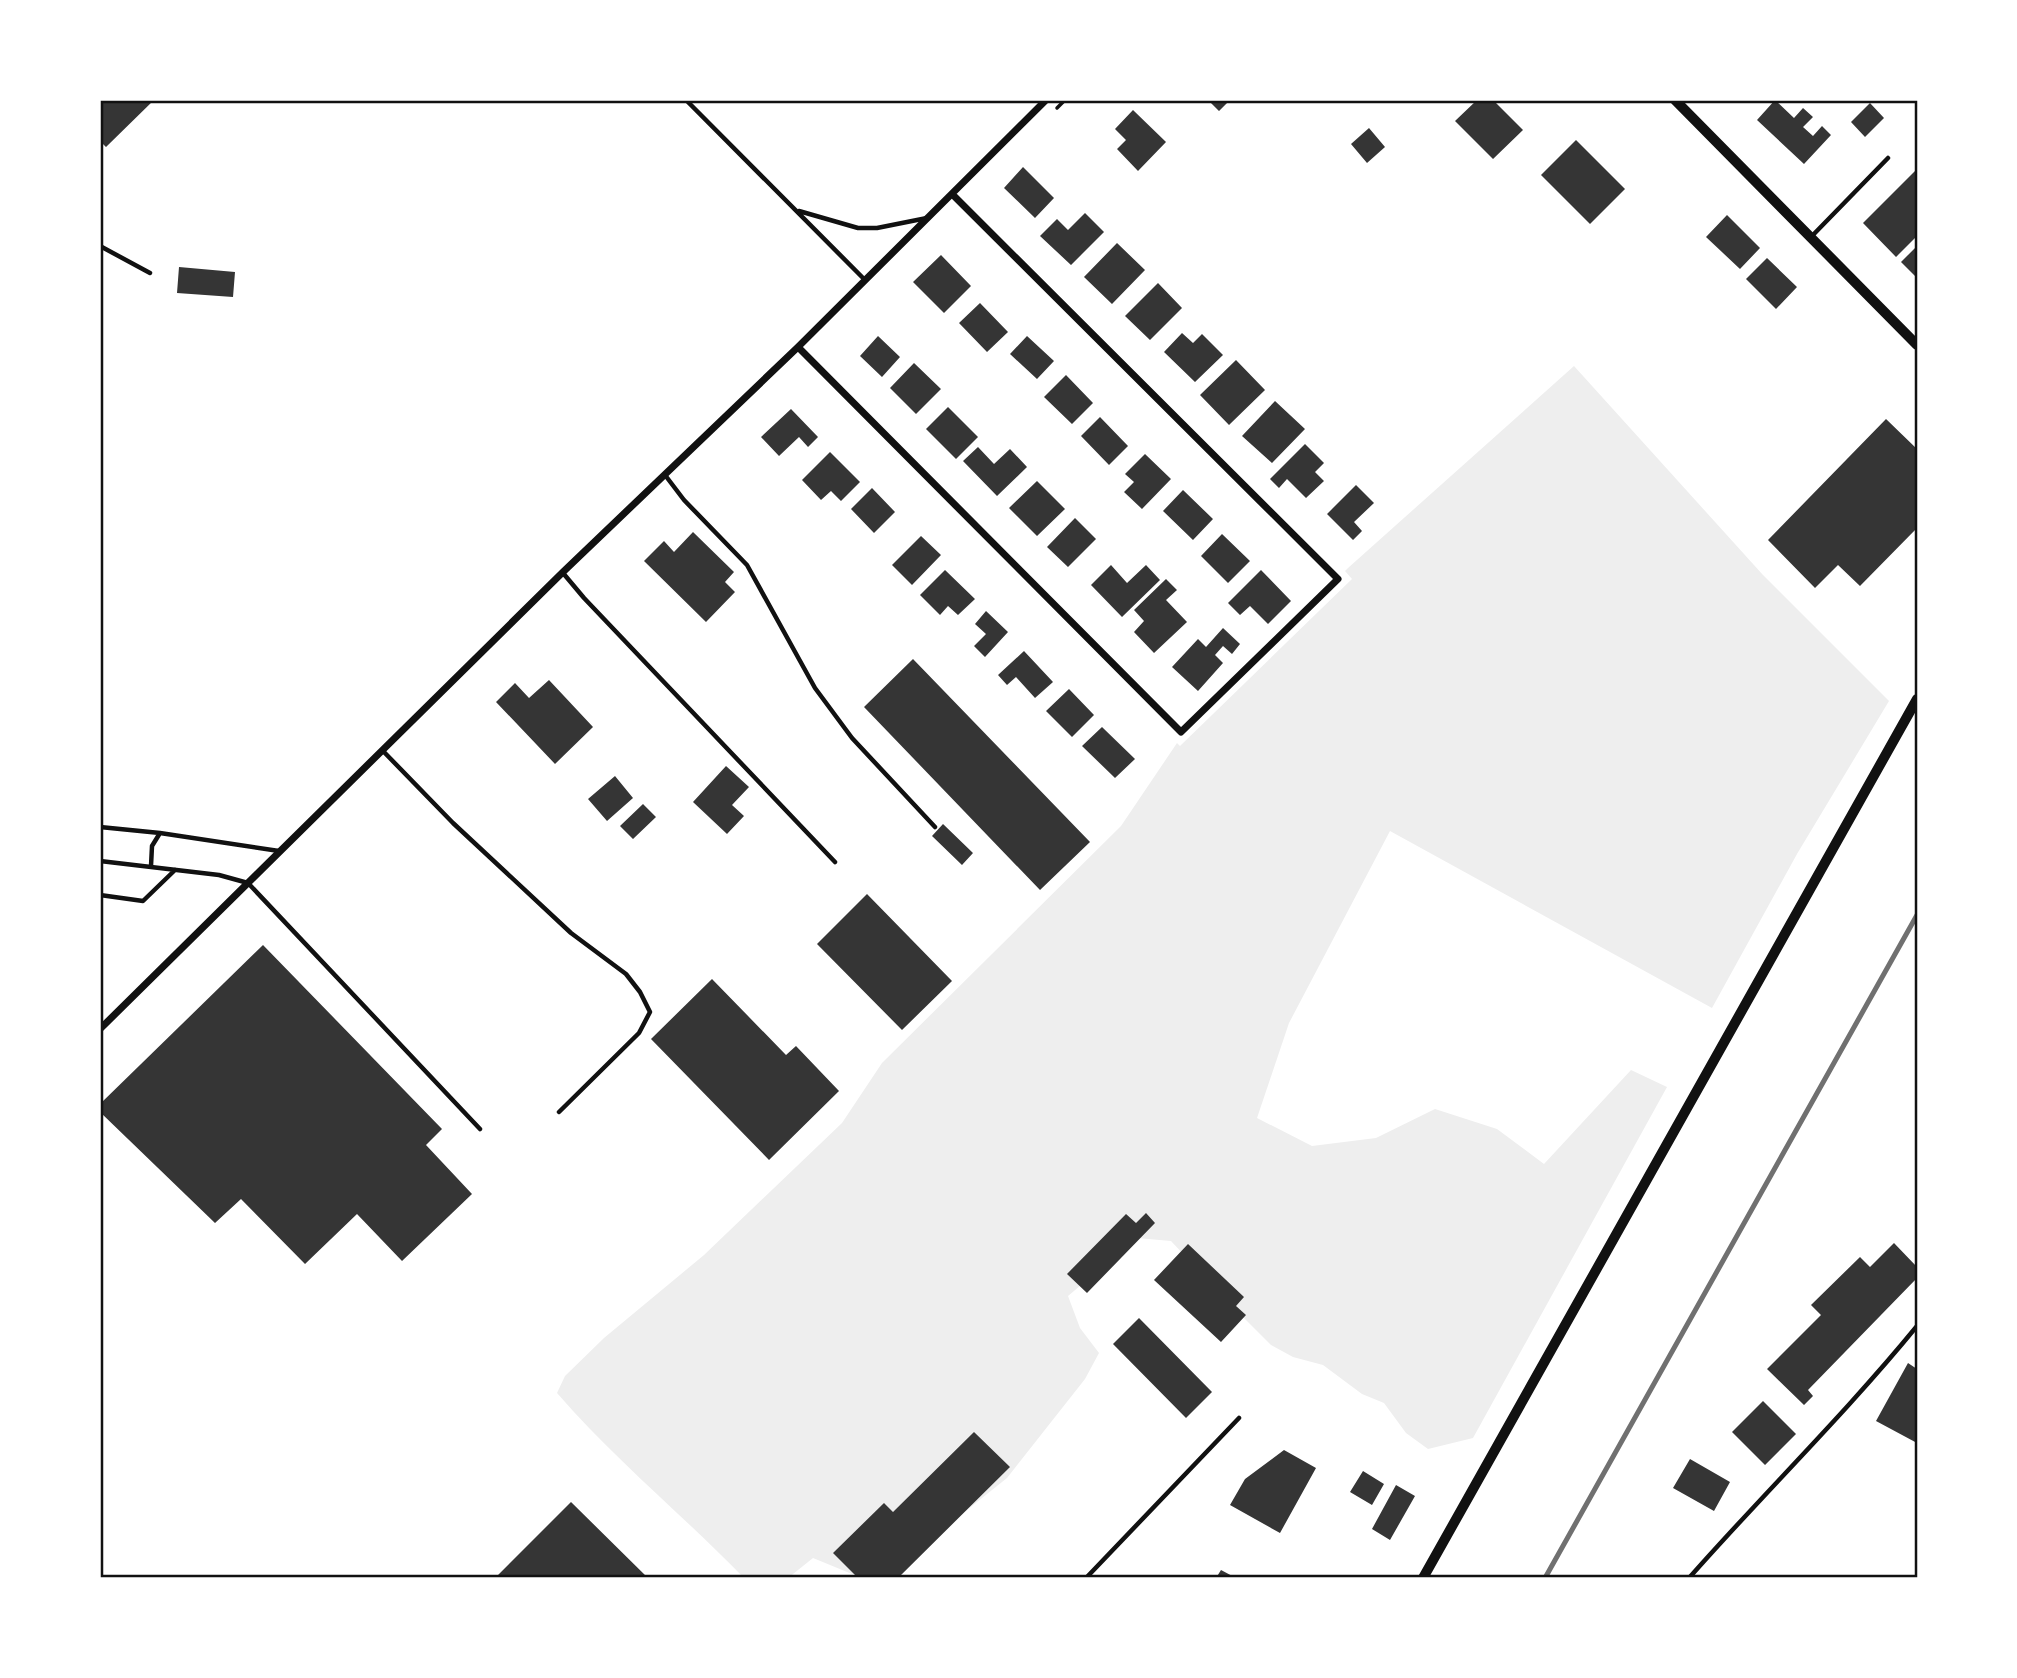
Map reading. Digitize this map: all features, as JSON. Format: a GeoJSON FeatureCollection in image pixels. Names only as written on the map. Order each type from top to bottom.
{"type":"FeatureCollection","features":[{"type":"Feature","properties":{"kind":"street"},"geometry":{"type":"LineString","coordinates":[[100,1029],[563,572],[798,347],[1045,100]]}},
{"type":"Feature","properties":{"kind":"street"},"geometry":{"type":"LineString","coordinates":[[1675,100],[1917,345]]}},
{"type":"Feature","properties":{"kind":"street"},"geometry":{"type":"LineString","coordinates":[[798,347],[1181,732],[1338,579],[951,194]]}},
{"type":"Feature","properties":{"kind":"street"},"geometry":{"type":"LineString","coordinates":[[1423,1578],[1917,699]]}},
{"type":"Feature","properties":{"kind":"lane"},"geometry":{"type":"LineString","coordinates":[[686,100],[865,280]]}},
{"type":"Feature","properties":{"kind":"lane"},"geometry":{"type":"LineString","coordinates":[[1810,237],[1888,158]]}},
{"type":"Feature","properties":{"kind":"lane"},"geometry":{"type":"LineString","coordinates":[[796,211],[868,228],[928,218]]}},
{"type":"Feature","properties":{"kind":"lane"},"geometry":{"type":"LineString","coordinates":[[100,246],[150,273]]}},
{"type":"Feature","properties":{"kind":"lane"},"geometry":{"type":"LineString","coordinates":[[665,475],[684,500],[747,565],[816,688],[852,738],[934,827]]}},
{"type":"Feature","properties":{"kind":"lane"},"geometry":{"type":"LineString","coordinates":[[563,572],[584,598],[835,862]]}},
{"type":"Feature","properties":{"kind":"lane"},"geometry":{"type":"LineString","coordinates":[[383,750],[453,823],[571,933],[626,974],[640,992],[650,1012],[639,1033],[559,1112]]}},
{"type":"Feature","properties":{"kind":"lane"},"geometry":{"type":"LineString","coordinates":[[100,827],[280,851]]}},
{"type":"Feature","properties":{"kind":"lane"},"geometry":{"type":"LineString","coordinates":[[151,866],[152,846],[160,833]]}},
{"type":"Feature","properties":{"kind":"lane"},"geometry":{"type":"LineString","coordinates":[[100,860],[219,875],[248,883],[480,1129]]}},
{"type":"Feature","properties":{"kind":"lane"},"geometry":{"type":"LineString","coordinates":[[100,895],[143,901],[176,869]]}},
{"type":"Feature","properties":{"kind":"lane"},"geometry":{"type":"LineString","coordinates":[[1689,1578],[1750,1509],[1876,1377],[1917,1326]]}},
{"type":"Feature","properties":{"kind":"lane"},"geometry":{"type":"LineString","coordinates":[[1086,1578],[1239,1418]]}},
{"type":"Feature","properties":{"kind":"shaded area"},"geometry":{"type":"Polygon","coordinates":[[[1574,366],[1763,575],[1889,701],[1797,854],[1712,1008],[1390,831],[1289,1023],[1257,1118],[1312,1146],[1376,1138],[1435,1109],[1497,1129],[1544,1164],[1631,1070],[1667,1087],[1473,1438],[1428,1449],[1406,1433],[1384,1403],[1362,1394],[1323,1365],[1293,1357],[1271,1345],[1171,1241],[1137,1238],[1068,1296],[1080,1328],[1099,1353],[1085,1379],[1007,1478],[907,1558],[852,1574],[813,1558],[788,1578],[744,1578],[579,1418],[557,1393],[565,1376],[604,1338],[704,1255],[842,1123],[882,1063],[1121,826],[1177,743],[1180,746],[1352,579],[1345,571],[1348,568],[1574,366]]]}},
{"type":"Feature","properties":{"kind":"building"},"geometry":{"type":"Polygon","coordinates":[[[106,100],[154,100],[106,147],[100,141],[100,106],[106,100]]]}},
{"type":"Feature","properties":{"kind":"building"},"geometry":{"type":"Polygon","coordinates":[[[1208,100],[1230,100],[1219,111],[1208,100]]]}},
{"type":"Feature","properties":{"kind":"building"},"geometry":{"type":"Polygon","coordinates":[[[1477,100],[1493,100],[1523,130],[1493,159],[1455,121],[1477,100]]]}},
{"type":"Feature","properties":{"kind":"building"},"geometry":{"type":"Polygon","coordinates":[[[1775,100],[1794,118],[1803,108],[1813,117],[1803,127],[1813,136],[1822,126],[1831,135],[1804,164],[1757,120],[1775,100]]]}},
{"type":"Feature","properties":{"kind":"building"},"geometry":{"type":"Polygon","coordinates":[[[1870,103],[1884,118],[1865,137],[1851,122],[1870,103]]]}},
{"type":"Feature","properties":{"kind":"building"},"geometry":{"type":"Polygon","coordinates":[[[1133,110],[1166,142],[1138,171],[1117,149],[1126,140],[1115,129],[1133,110]]]}},
{"type":"Feature","properties":{"kind":"building"},"geometry":{"type":"Polygon","coordinates":[[[1369,128],[1385,147],[1367,163],[1351,144],[1369,128]]]}},
{"type":"Feature","properties":{"kind":"building"},"geometry":{"type":"Polygon","coordinates":[[[1576,140],[1625,189],[1590,224],[1541,175],[1576,140]]]}},
{"type":"Feature","properties":{"kind":"building"},"geometry":{"type":"Polygon","coordinates":[[[1023,167],[1054,198],[1035,218],[1004,188],[1023,167]]]}},
{"type":"Feature","properties":{"kind":"building"},"geometry":{"type":"Polygon","coordinates":[[[1917,169],[1917,236],[1896,257],[1863,223],[1917,169]]]}},
{"type":"Feature","properties":{"kind":"building"},"geometry":{"type":"Polygon","coordinates":[[[1085,213],[1104,232],[1071,265],[1040,236],[1057,219],[1068,230],[1085,213]]]}},
{"type":"Feature","properties":{"kind":"building"},"geometry":{"type":"Polygon","coordinates":[[[1727,215],[1760,248],[1740,269],[1706,237],[1727,215]]]}},
{"type":"Feature","properties":{"kind":"building"},"geometry":{"type":"Polygon","coordinates":[[[1117,243],[1145,270],[1112,304],[1084,277],[1117,243]]]}},
{"type":"Feature","properties":{"kind":"building"},"geometry":{"type":"Polygon","coordinates":[[[1917,246],[1917,278],[1901,262],[1917,246]]]}},
{"type":"Feature","properties":{"kind":"building"},"geometry":{"type":"Polygon","coordinates":[[[941,255],[971,286],[944,313],[913,282],[941,255]]]}},
{"type":"Feature","properties":{"kind":"building"},"geometry":{"type":"Polygon","coordinates":[[[1767,258],[1797,287],[1776,309],[1746,279],[1767,258]]]}},
{"type":"Feature","properties":{"kind":"building"},"geometry":{"type":"Polygon","coordinates":[[[179,267],[235,272],[233,297],[177,293],[179,267]]]}},
{"type":"Feature","properties":{"kind":"building"},"geometry":{"type":"Polygon","coordinates":[[[1158,283],[1182,308],[1150,340],[1125,316],[1158,283]]]}},
{"type":"Feature","properties":{"kind":"building"},"geometry":{"type":"Polygon","coordinates":[[[980,303],[1008,332],[987,352],[959,323],[980,303]]]}},
{"type":"Feature","properties":{"kind":"building"},"geometry":{"type":"Polygon","coordinates":[[[1182,333],[1193,343],[1202,334],[1223,355],[1195,382],[1164,352],[1182,333]]]}},
{"type":"Feature","properties":{"kind":"building"},"geometry":{"type":"Polygon","coordinates":[[[878,336],[900,357],[882,377],[860,356],[878,336]]]}},
{"type":"Feature","properties":{"kind":"building"},"geometry":{"type":"Polygon","coordinates":[[[1027,336],[1054,361],[1037,379],[1010,354],[1027,336]]]}},
{"type":"Feature","properties":{"kind":"building"},"geometry":{"type":"Polygon","coordinates":[[[1236,360],[1265,390],[1229,425],[1200,395],[1236,360]]]}},
{"type":"Feature","properties":{"kind":"building"},"geometry":{"type":"Polygon","coordinates":[[[914,363],[941,389],[916,414],[890,388],[914,363]]]}},
{"type":"Feature","properties":{"kind":"building"},"geometry":{"type":"Polygon","coordinates":[[[1066,375],[1093,403],[1072,424],[1044,397],[1066,375]]]}},
{"type":"Feature","properties":{"kind":"building"},"geometry":{"type":"Polygon","coordinates":[[[1275,401],[1305,429],[1272,463],[1242,436],[1275,401]]]}},
{"type":"Feature","properties":{"kind":"building"},"geometry":{"type":"Polygon","coordinates":[[[948,407],[978,437],[956,459],[926,429],[948,407]]]}},
{"type":"Feature","properties":{"kind":"building"},"geometry":{"type":"Polygon","coordinates":[[[791,409],[818,437],[808,447],[799,437],[779,456],[761,437],[791,409]]]}},
{"type":"Feature","properties":{"kind":"building"},"geometry":{"type":"Polygon","coordinates":[[[1100,417],[1128,446],[1109,465],[1081,436],[1100,417]]]}},
{"type":"Feature","properties":{"kind":"building"},"geometry":{"type":"Polygon","coordinates":[[[1886,419],[1917,449],[1917,528],[1860,586],[1838,565],[1815,588],[1768,540],[1886,419]]]}},
{"type":"Feature","properties":{"kind":"building"},"geometry":{"type":"Polygon","coordinates":[[[1305,444],[1324,463],[1315,472],[1324,481],[1306,498],[1287,479],[1279,488],[1270,479],[1305,444]]]}},
{"type":"Feature","properties":{"kind":"building"},"geometry":{"type":"Polygon","coordinates":[[[978,447],[994,464],[1010,449],[1027,467],[997,496],[963,461],[978,447]]]}},
{"type":"Feature","properties":{"kind":"building"},"geometry":{"type":"Polygon","coordinates":[[[830,452],[860,482],[841,501],[831,491],[821,500],[802,480],[830,452]]]}},
{"type":"Feature","properties":{"kind":"building"},"geometry":{"type":"Polygon","coordinates":[[[1145,454],[1171,479],[1142,509],[1124,492],[1134,482],[1125,474],[1145,454]]]}},
{"type":"Feature","properties":{"kind":"building"},"geometry":{"type":"Polygon","coordinates":[[[1037,481],[1065,509],[1037,536],[1009,508],[1037,481]]]}},
{"type":"Feature","properties":{"kind":"building"},"geometry":{"type":"Polygon","coordinates":[[[1356,485],[1374,503],[1354,522],[1362,531],[1353,540],[1327,514],[1356,485]]]}},
{"type":"Feature","properties":{"kind":"building"},"geometry":{"type":"Polygon","coordinates":[[[872,488],[895,512],[874,533],[851,509],[872,488]]]}},
{"type":"Feature","properties":{"kind":"building"},"geometry":{"type":"Polygon","coordinates":[[[1183,490],[1213,519],[1193,540],[1163,511],[1183,490]]]}},
{"type":"Feature","properties":{"kind":"building"},"geometry":{"type":"Polygon","coordinates":[[[1075,518],[1096,539],[1068,567],[1047,547],[1075,518]]]}},
{"type":"Feature","properties":{"kind":"building"},"geometry":{"type":"Polygon","coordinates":[[[693,532],[734,572],[725,582],[735,592],[706,622],[644,561],[664,541],[674,552],[693,532]]]}},
{"type":"Feature","properties":{"kind":"building"},"geometry":{"type":"Polygon","coordinates":[[[1222,534],[1250,561],[1228,583],[1201,556],[1222,534]]]}},
{"type":"Feature","properties":{"kind":"building"},"geometry":{"type":"Polygon","coordinates":[[[921,536],[941,555],[912,585],[892,565],[921,536]]]}},
{"type":"Feature","properties":{"kind":"building"},"geometry":{"type":"Polygon","coordinates":[[[1111,565],[1127,583],[1146,565],[1160,580],[1122,617],[1091,585],[1111,565]]]}},
{"type":"Feature","properties":{"kind":"building"},"geometry":{"type":"Polygon","coordinates":[[[945,570],[975,599],[958,615],[948,606],[940,615],[920,595],[945,570]]]}},
{"type":"Feature","properties":{"kind":"building"},"geometry":{"type":"Polygon","coordinates":[[[1261,570],[1291,601],[1268,624],[1250,606],[1240,615],[1228,603],[1261,570]]]}},
{"type":"Feature","properties":{"kind":"building"},"geometry":{"type":"Polygon","coordinates":[[[1166,579],[1177,590],[1166,600],[1187,622],[1154,653],[1134,632],[1144,621],[1134,610],[1166,579]]]}},
{"type":"Feature","properties":{"kind":"building"},"geometry":{"type":"Polygon","coordinates":[[[986,611],[1008,632],[985,657],[974,646],[986,634],[975,624],[986,611]]]}},
{"type":"Feature","properties":{"kind":"building"},"geometry":{"type":"Polygon","coordinates":[[[1223,628],[1240,644],[1232,654],[1223,646],[1215,655],[1223,663],[1198,691],[1172,667],[1198,639],[1206,647],[1223,628]]]}},
{"type":"Feature","properties":{"kind":"building"},"geometry":{"type":"Polygon","coordinates":[[[1024,651],[1053,682],[1035,698],[1016,677],[1007,685],[998,675],[1024,651]]]}},
{"type":"Feature","properties":{"kind":"building"},"geometry":{"type":"Polygon","coordinates":[[[913,659],[1090,842],[1040,890],[864,707],[913,659]]]}},
{"type":"Feature","properties":{"kind":"building"},"geometry":{"type":"Polygon","coordinates":[[[549,680],[593,727],[555,764],[496,702],[515,683],[529,698],[549,680]]]}},
{"type":"Feature","properties":{"kind":"building"},"geometry":{"type":"Polygon","coordinates":[[[1069,689],[1094,715],[1072,737],[1046,711],[1069,689]]]}},
{"type":"Feature","properties":{"kind":"building"},"geometry":{"type":"Polygon","coordinates":[[[1102,727],[1135,759],[1115,778],[1082,746],[1102,727]]]}},
{"type":"Feature","properties":{"kind":"building"},"geometry":{"type":"Polygon","coordinates":[[[726,766],[749,787],[732,805],[744,816],[727,834],[693,802],[726,766]]]}},
{"type":"Feature","properties":{"kind":"building"},"geometry":{"type":"Polygon","coordinates":[[[615,776],[633,798],[607,821],[588,799],[615,776]]]}},
{"type":"Feature","properties":{"kind":"building"},"geometry":{"type":"Polygon","coordinates":[[[643,804],[656,817],[633,839],[620,826],[643,804]]]}},
{"type":"Feature","properties":{"kind":"building"},"geometry":{"type":"Polygon","coordinates":[[[943,824],[973,853],[962,865],[932,836],[943,824]]]}},
{"type":"Feature","properties":{"kind":"building"},"geometry":{"type":"Polygon","coordinates":[[[867,894],[952,981],[902,1030],[817,944],[867,894]]]}},
{"type":"Feature","properties":{"kind":"building"},"geometry":{"type":"Polygon","coordinates":[[[263,945],[442,1129],[426,1145],[472,1194],[402,1261],[357,1214],[305,1264],[241,1199],[215,1223],[100,1112],[100,1104],[263,945]]]}},
{"type":"Feature","properties":{"kind":"building"},"geometry":{"type":"Polygon","coordinates":[[[712,979],[786,1055],[796,1046],[839,1091],[769,1160],[651,1039],[712,979]]]}},
{"type":"Feature","properties":{"kind":"building"},"geometry":{"type":"Polygon","coordinates":[[[1146,1213],[1155,1223],[1087,1293],[1067,1274],[1126,1214],[1136,1223],[1146,1213]]]}},
{"type":"Feature","properties":{"kind":"building"},"geometry":{"type":"Polygon","coordinates":[[[1894,1243],[1917,1267],[1917,1278],[1808,1390],[1813,1396],[1804,1405],[1767,1369],[1821,1315],[1811,1305],[1860,1257],[1870,1267],[1894,1243]]]}},
{"type":"Feature","properties":{"kind":"building"},"geometry":{"type":"Polygon","coordinates":[[[1188,1244],[1244,1297],[1236,1306],[1246,1315],[1221,1342],[1154,1280],[1188,1244]]]}},
{"type":"Feature","properties":{"kind":"building"},"geometry":{"type":"Polygon","coordinates":[[[1139,1318],[1212,1392],[1186,1418],[1113,1344],[1139,1318]]]}},
{"type":"Feature","properties":{"kind":"building"},"geometry":{"type":"Polygon","coordinates":[[[1908,1363],[1917,1369],[1917,1443],[1876,1421],[1908,1363]]]}},
{"type":"Feature","properties":{"kind":"building"},"geometry":{"type":"Polygon","coordinates":[[[1763,1401],[1796,1434],[1765,1465],[1732,1432],[1763,1401]]]}},
{"type":"Feature","properties":{"kind":"building"},"geometry":{"type":"Polygon","coordinates":[[[974,1432],[1010,1467],[898,1578],[858,1578],[833,1553],[884,1503],[893,1512],[974,1432]]]}},
{"type":"Feature","properties":{"kind":"building"},"geometry":{"type":"Polygon","coordinates":[[[1284,1450],[1316,1468],[1280,1533],[1230,1505],[1245,1479],[1284,1450]]]}},
{"type":"Feature","properties":{"kind":"building"},"geometry":{"type":"Polygon","coordinates":[[[1690,1459],[1730,1482],[1714,1511],[1673,1488],[1690,1459]]]}},
{"type":"Feature","properties":{"kind":"building"},"geometry":{"type":"Polygon","coordinates":[[[1363,1471],[1384,1484],[1372,1505],[1350,1492],[1363,1471]]]}},
{"type":"Feature","properties":{"kind":"building"},"geometry":{"type":"Polygon","coordinates":[[[1396,1485],[1415,1496],[1390,1540],[1372,1529],[1396,1485]]]}},
{"type":"Feature","properties":{"kind":"building"},"geometry":{"type":"Polygon","coordinates":[[[571,1502],[648,1578],[495,1578],[571,1502]]]}},
{"type":"Feature","properties":{"kind":"building"},"geometry":{"type":"Polygon","coordinates":[[[1221,1570],[1236,1578],[1216,1578],[1221,1570]]]}},
{"type":"Feature","properties":{"kind":"railway"},"geometry":{"type":"LineString","coordinates":[[1545,1578],[1917,915]]}}]}
